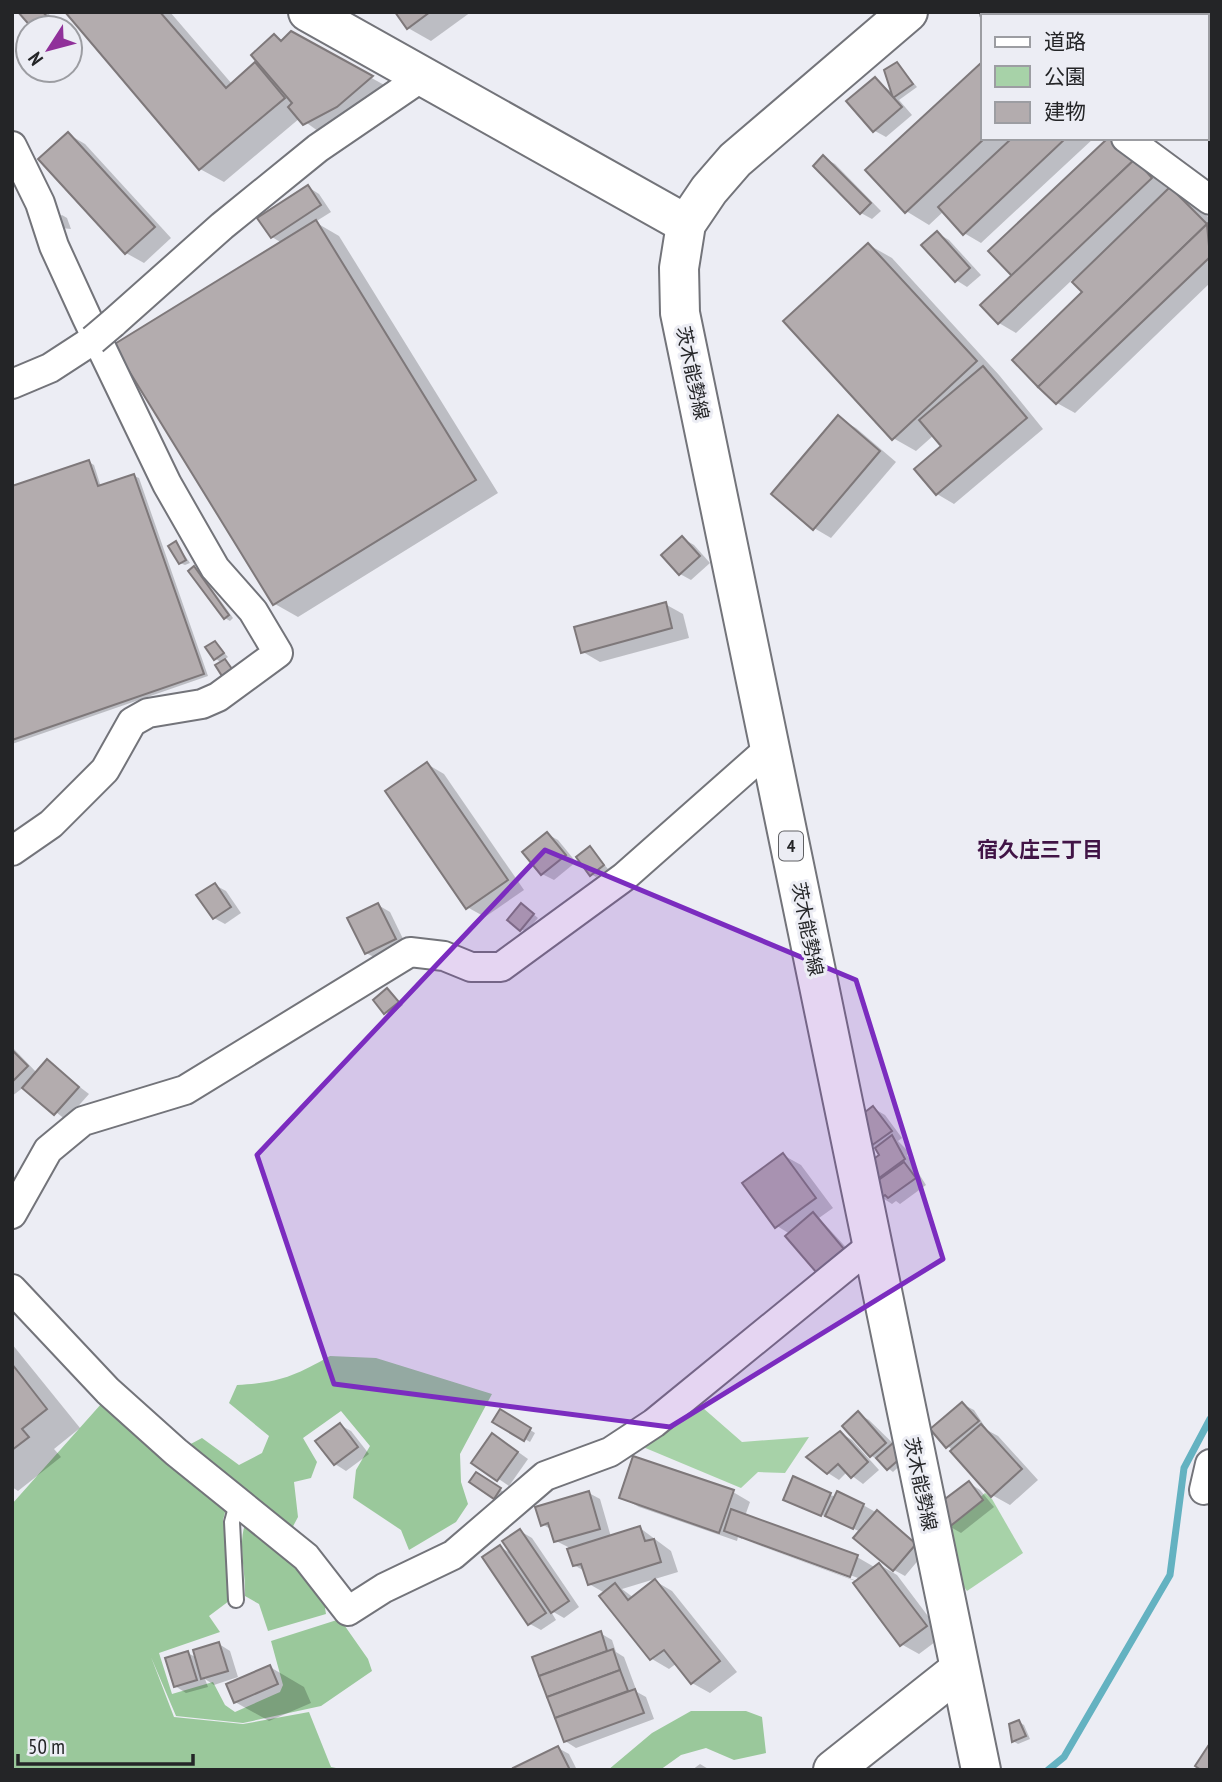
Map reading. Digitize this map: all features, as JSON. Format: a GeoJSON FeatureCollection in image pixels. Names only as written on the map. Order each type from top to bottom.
{"type":"FeatureCollection","features":[{"type":"Feature","properties":{"kind":"main road"},"geometry":{"type":"LineString","coordinates":[[308,12],[686,223]]}},
{"type":"Feature","properties":{"kind":"main road","name":"茨木能勢線"},"geometry":{"type":"LineString","coordinates":[[908,12],[735,160],[709,190],[686,223],[679,268],[680,313],[981,1770]]}},
{"type":"Feature","properties":{"kind":"main road"},"geometry":{"type":"LineString","coordinates":[[833,1770],[959,1670]]}},
{"type":"Feature","properties":{"kind":"street"},"geometry":{"type":"LineString","coordinates":[[12,383],[50,368],[103,331],[222,226],[318,148],[422,77]]}},
{"type":"Feature","properties":{"kind":"street"},"geometry":{"type":"LineString","coordinates":[[1129,140],[1210,200]]}},
{"type":"Feature","properties":{"kind":"street"},"geometry":{"type":"LineString","coordinates":[[12,146],[40,203],[54,246],[87,318],[167,484],[215,568],[253,611],[278,653],[218,697],[202,704],[148,713],[132,722],[105,770],[51,824],[12,851]]}},
{"type":"Feature","properties":{"kind":"street"},"geometry":{"type":"LineString","coordinates":[[12,1214],[48,1150],[83,1121],[185,1090],[410,952],[444,956],[471,967],[501,967],[624,877],[771,747]]}},
{"type":"Feature","properties":{"kind":"street"},"geometry":{"type":"LineString","coordinates":[[12,1289],[108,1391],[176,1452],[306,1557],[348,1611],[384,1588],[453,1555],[545,1476],[610,1452],[654,1423],[872,1245]]}},
{"type":"Feature","properties":{"kind":"lane"},"geometry":{"type":"LineString","coordinates":[[236,1600],[232,1521],[238,1500]]}},
{"type":"Feature","properties":{"kind":"highlighted area"},"geometry":{"type":"Polygon","coordinates":[[[545,850],[856,980],[943,1259],[670,1427],[334,1384],[257,1155],[545,850]]]}},
{"type":"Feature","properties":{"kind":"green space"},"geometry":{"type":"Polygon","coordinates":[[[330,1356],[376,1358],[492,1394],[460,1454],[461,1482],[468,1504],[456,1522],[409,1550],[401,1530],[353,1498],[356,1470],[370,1446],[341,1411],[303,1438],[317,1462],[311,1478],[294,1482],[298,1517],[290,1532],[185,1447],[202,1438],[239,1465],[262,1453],[269,1436],[229,1403],[237,1385],[286,1377],[330,1356]]]}},
{"type":"Feature","properties":{"kind":"green space"},"geometry":{"type":"Polygon","coordinates":[[[695,1401],[742,1442],[809,1437],[785,1473],[758,1472],[741,1488],[643,1447],[695,1401]]]}},
{"type":"Feature","properties":{"kind":"green space"},"geometry":{"type":"Polygon","coordinates":[[[102,1403],[227,1505],[223,1520],[227,1539],[229,1601],[209,1616],[220,1632],[159,1653],[172,1694],[213,1682],[225,1705],[235,1712],[280,1692],[283,1685],[271,1641],[340,1619],[368,1659],[372,1671],[321,1706],[243,1723],[176,1716],[151,1657],[174,1717],[243,1724],[309,1712],[331,1767],[346,1770],[12,1770],[12,1504],[102,1403]]]}},
{"type":"Feature","properties":{"kind":"green space"},"geometry":{"type":"Polygon","coordinates":[[[985,1493],[992,1499],[1023,1553],[967,1591],[959,1580],[944,1530],[985,1493]]]}},
{"type":"Feature","properties":{"kind":"green space"},"geometry":{"type":"Polygon","coordinates":[[[246,1521],[299,1566],[329,1606],[325,1608],[326,1614],[268,1631],[259,1604],[245,1596],[242,1548],[246,1521]]]}},
{"type":"Feature","properties":{"kind":"green space"},"geometry":{"type":"Polygon","coordinates":[[[691,1711],[746,1711],[762,1717],[766,1753],[734,1760],[706,1748],[681,1755],[660,1770],[608,1770],[652,1733],[691,1711]]]}},
{"type":"Feature","properties":{"kind":"building"},"geometry":{"type":"Polygon","coordinates":[[[18,12],[45,14],[20,14],[18,12]]]}},
{"type":"Feature","properties":{"kind":"building"},"geometry":{"type":"Polygon","coordinates":[[[65,12],[160,12],[226,88],[255,62],[285,98],[199,170],[84,34],[84,14],[65,12]]]}},
{"type":"Feature","properties":{"kind":"building"},"geometry":{"type":"Polygon","coordinates":[[[395,12],[430,12],[407,29],[395,12]]]}},
{"type":"Feature","properties":{"kind":"building"},"geometry":{"type":"Polygon","coordinates":[[[291,31],[373,76],[337,107],[303,125],[288,107],[292,103],[251,55],[274,34],[281,41],[291,31]]]}},
{"type":"Feature","properties":{"kind":"building"},"geometry":{"type":"Polygon","coordinates":[[[897,62],[913,84],[893,98],[884,70],[897,62]]]}},
{"type":"Feature","properties":{"kind":"building"},"geometry":{"type":"Polygon","coordinates":[[[981,63],[983,140],[905,213],[865,170],[981,63]]]}},
{"type":"Feature","properties":{"kind":"building"},"geometry":{"type":"Polygon","coordinates":[[[875,77],[902,107],[873,132],[846,101],[875,77]]]}},
{"type":"Feature","properties":{"kind":"building"},"geometry":{"type":"Polygon","coordinates":[[[68,132],[155,227],[125,254],[38,159],[68,132]]]}},
{"type":"Feature","properties":{"kind":"building"},"geometry":{"type":"Polygon","coordinates":[[[1010,140],[1064,140],[963,235],[938,207],[1010,140]]]}},
{"type":"Feature","properties":{"kind":"building"},"geometry":{"type":"Polygon","coordinates":[[[1106,140],[1117,140],[1135,159],[1012,276],[988,251],[1106,140]]]}},
{"type":"Feature","properties":{"kind":"building"},"geometry":{"type":"Polygon","coordinates":[[[823,155],[871,203],[860,214],[813,166],[823,155]]]}},
{"type":"Feature","properties":{"kind":"building"},"geometry":{"type":"Polygon","coordinates":[[[1135,159],[1152,178],[998,324],[980,305],[1135,159]]]}},
{"type":"Feature","properties":{"kind":"building"},"geometry":{"type":"Polygon","coordinates":[[[308,185],[321,205],[271,238],[257,218],[308,185]]]}},
{"type":"Feature","properties":{"kind":"building"},"geometry":{"type":"Polygon","coordinates":[[[1170,187],[1207,224],[1038,387],[1012,360],[1082,292],[1072,282],[1170,187]]]}},
{"type":"Feature","properties":{"kind":"building"},"geometry":{"type":"Polygon","coordinates":[[[316,220],[476,480],[273,605],[113,345],[316,220]]]}},
{"type":"Feature","properties":{"kind":"building"},"geometry":{"type":"Polygon","coordinates":[[[1207,224],[1210,257],[1056,404],[1038,387],[1207,224]]]}},
{"type":"Feature","properties":{"kind":"building"},"geometry":{"type":"Polygon","coordinates":[[[937,231],[970,268],[955,282],[921,245],[937,231]]]}},
{"type":"Feature","properties":{"kind":"building"},"geometry":{"type":"Polygon","coordinates":[[[868,243],[977,361],[892,440],[783,321],[868,243]]]}},
{"type":"Feature","properties":{"kind":"building"},"geometry":{"type":"Polygon","coordinates":[[[983,366],[1027,418],[936,495],[914,469],[941,446],[919,420],[983,366]]]}},
{"type":"Feature","properties":{"kind":"building"},"geometry":{"type":"Polygon","coordinates":[[[838,415],[880,451],[813,530],[771,494],[838,415]]]}},
{"type":"Feature","properties":{"kind":"building"},"geometry":{"type":"Polygon","coordinates":[[[89,460],[98,486],[134,474],[204,674],[12,740],[12,486],[89,460]]]}},
{"type":"Feature","properties":{"kind":"building"},"geometry":{"type":"Polygon","coordinates":[[[682,536],[700,556],[679,575],[661,555],[682,536]]]}},
{"type":"Feature","properties":{"kind":"building"},"geometry":{"type":"Polygon","coordinates":[[[176,541],[186,560],[179,564],[168,546],[176,541]]]}},
{"type":"Feature","properties":{"kind":"building"},"geometry":{"type":"Polygon","coordinates":[[[194,566],[229,615],[224,619],[188,571],[194,566]]]}},
{"type":"Feature","properties":{"kind":"building"},"geometry":{"type":"Polygon","coordinates":[[[666,602],[672,628],[581,653],[574,627],[666,602]]]}},
{"type":"Feature","properties":{"kind":"building"},"geometry":{"type":"Polygon","coordinates":[[[215,641],[224,653],[214,660],[205,647],[215,641]]]}},
{"type":"Feature","properties":{"kind":"building"},"geometry":{"type":"Polygon","coordinates":[[[225,659],[232,669],[222,676],[215,665],[225,659]]]}},
{"type":"Feature","properties":{"kind":"building"},"geometry":{"type":"Polygon","coordinates":[[[427,762],[508,880],[466,909],[385,791],[427,762]]]}},
{"type":"Feature","properties":{"kind":"building"},"geometry":{"type":"Polygon","coordinates":[[[547,832],[566,855],[541,875],[522,852],[547,832]]]}},
{"type":"Feature","properties":{"kind":"building"},"geometry":{"type":"Polygon","coordinates":[[[590,846],[604,865],[590,876],[576,857],[590,846]]]}},
{"type":"Feature","properties":{"kind":"building"},"geometry":{"type":"Polygon","coordinates":[[[215,883],[231,907],[213,919],[196,895],[215,883]]]}},
{"type":"Feature","properties":{"kind":"building"},"geometry":{"type":"Polygon","coordinates":[[[378,903],[396,939],[365,954],[347,918],[378,903]]]}},
{"type":"Feature","properties":{"kind":"building"},"geometry":{"type":"Polygon","coordinates":[[[521,903],[534,914],[520,931],[507,920],[521,903]]]}},
{"type":"Feature","properties":{"kind":"building"},"geometry":{"type":"Polygon","coordinates":[[[387,988],[399,1002],[384,1014],[373,1000],[387,988]]]}},
{"type":"Feature","properties":{"kind":"building"},"geometry":{"type":"Polygon","coordinates":[[[12,1050],[28,1066],[12,1082],[12,1050]]]}},
{"type":"Feature","properties":{"kind":"building"},"geometry":{"type":"Polygon","coordinates":[[[47,1059],[79,1087],[54,1115],[22,1088],[47,1059]]]}},
{"type":"Feature","properties":{"kind":"building"},"geometry":{"type":"Polygon","coordinates":[[[873,1106],[892,1131],[871,1146],[861,1115],[873,1106]]]}},
{"type":"Feature","properties":{"kind":"building"},"geometry":{"type":"Polygon","coordinates":[[[892,1135],[905,1159],[875,1181],[867,1164],[879,1155],[875,1148],[892,1135]]]}},
{"type":"Feature","properties":{"kind":"building"},"geometry":{"type":"Polygon","coordinates":[[[783,1153],[816,1198],[775,1228],[742,1183],[783,1153]]]}},
{"type":"Feature","properties":{"kind":"building"},"geometry":{"type":"Polygon","coordinates":[[[904,1162],[916,1178],[888,1198],[885,1195],[880,1199],[870,1186],[904,1162]]]}},
{"type":"Feature","properties":{"kind":"building"},"geometry":{"type":"Polygon","coordinates":[[[813,1212],[844,1249],[816,1272],[785,1236],[813,1212]]]}},
{"type":"Feature","properties":{"kind":"building"},"geometry":{"type":"Polygon","coordinates":[[[12,1364],[47,1409],[22,1429],[29,1437],[12,1450],[12,1364]]]}},
{"type":"Feature","properties":{"kind":"building"},"geometry":{"type":"Polygon","coordinates":[[[962,1402],[979,1421],[946,1448],[930,1429],[962,1402]]]}},
{"type":"Feature","properties":{"kind":"building"},"geometry":{"type":"Polygon","coordinates":[[[500,1409],[531,1428],[524,1441],[492,1422],[500,1409]]]}},
{"type":"Feature","properties":{"kind":"building"},"geometry":{"type":"Polygon","coordinates":[[[858,1411],[886,1443],[870,1457],[842,1426],[858,1411]]]}},
{"type":"Feature","properties":{"kind":"building"},"geometry":{"type":"Polygon","coordinates":[[[340,1423],[358,1447],[334,1465],[315,1441],[340,1423]]]}},
{"type":"Feature","properties":{"kind":"building"},"geometry":{"type":"Polygon","coordinates":[[[981,1424],[1022,1469],[991,1497],[950,1451],[981,1424]]]}},
{"type":"Feature","properties":{"kind":"building"},"geometry":{"type":"Polygon","coordinates":[[[840,1431],[868,1462],[851,1478],[838,1464],[827,1474],[806,1457],[840,1431]]]}},
{"type":"Feature","properties":{"kind":"building"},"geometry":{"type":"Polygon","coordinates":[[[492,1433],[518,1452],[497,1481],[471,1463],[492,1433]]]}},
{"type":"Feature","properties":{"kind":"building"},"geometry":{"type":"Polygon","coordinates":[[[893,1443],[904,1455],[887,1470],[876,1458],[893,1443]]]}},
{"type":"Feature","properties":{"kind":"building"},"geometry":{"type":"Polygon","coordinates":[[[633,1456],[734,1490],[719,1533],[619,1498],[633,1456]]]}},
{"type":"Feature","properties":{"kind":"building"},"geometry":{"type":"Polygon","coordinates":[[[476,1472],[501,1488],[494,1499],[469,1482],[476,1472]]]}},
{"type":"Feature","properties":{"kind":"building"},"geometry":{"type":"Polygon","coordinates":[[[793,1476],[831,1493],[821,1516],[783,1500],[793,1476]]]}},
{"type":"Feature","properties":{"kind":"building"},"geometry":{"type":"Polygon","coordinates":[[[969,1481],[983,1500],[948,1528],[933,1508],[969,1481]]]}},
{"type":"Feature","properties":{"kind":"building"},"geometry":{"type":"Polygon","coordinates":[[[589,1491],[600,1529],[554,1542],[548,1523],[541,1526],[535,1507],[589,1491]]]}},
{"type":"Feature","properties":{"kind":"building"},"geometry":{"type":"Polygon","coordinates":[[[837,1491],[864,1504],[853,1529],[825,1516],[837,1491]]]}},
{"type":"Feature","properties":{"kind":"building"},"geometry":{"type":"Polygon","coordinates":[[[731,1509],[858,1555],[850,1577],[724,1531],[731,1509]]]}},
{"type":"Feature","properties":{"kind":"building"},"geometry":{"type":"Polygon","coordinates":[[[877,1510],[916,1544],[893,1571],[853,1538],[877,1510]]]}},
{"type":"Feature","properties":{"kind":"building"},"geometry":{"type":"Polygon","coordinates":[[[640,1526],[645,1541],[654,1539],[661,1562],[588,1585],[581,1564],[573,1566],[567,1549],[640,1526]]]}},
{"type":"Feature","properties":{"kind":"building"},"geometry":{"type":"Polygon","coordinates":[[[520,1529],[569,1601],[551,1613],[502,1541],[520,1529]]]}},
{"type":"Feature","properties":{"kind":"building"},"geometry":{"type":"Polygon","coordinates":[[[500,1545],[546,1613],[528,1625],[482,1557],[500,1545]]]}},
{"type":"Feature","properties":{"kind":"building"},"geometry":{"type":"Polygon","coordinates":[[[879,1563],[927,1626],[900,1646],[853,1583],[879,1563]]]}},
{"type":"Feature","properties":{"kind":"building"},"geometry":{"type":"Polygon","coordinates":[[[655,1579],[720,1661],[691,1684],[664,1650],[650,1660],[599,1596],[615,1583],[628,1600],[655,1579]]]}},
{"type":"Feature","properties":{"kind":"building"},"geometry":{"type":"Polygon","coordinates":[[[601,1631],[607,1651],[539,1676],[532,1657],[601,1631]]]}},
{"type":"Feature","properties":{"kind":"building"},"geometry":{"type":"Polygon","coordinates":[[[219,1642],[228,1671],[201,1679],[193,1650],[219,1642]]]}},
{"type":"Feature","properties":{"kind":"building"},"geometry":{"type":"Polygon","coordinates":[[[613,1649],[620,1670],[547,1697],[539,1676],[613,1649]]]}},
{"type":"Feature","properties":{"kind":"building"},"geometry":{"type":"Polygon","coordinates":[[[188,1651],[197,1680],[174,1687],[165,1658],[188,1651]]]}},
{"type":"Feature","properties":{"kind":"building"},"geometry":{"type":"Polygon","coordinates":[[[270,1665],[278,1684],[234,1703],[226,1684],[270,1665]]]}},
{"type":"Feature","properties":{"kind":"building"},"geometry":{"type":"Polygon","coordinates":[[[620,1670],[628,1691],[555,1718],[547,1697],[620,1670]]]}},
{"type":"Feature","properties":{"kind":"building"},"geometry":{"type":"Polygon","coordinates":[[[635,1689],[644,1713],[564,1742],[555,1718],[635,1689]]]}},
{"type":"Feature","properties":{"kind":"building"},"geometry":{"type":"Polygon","coordinates":[[[1019,1720],[1026,1736],[1012,1742],[1009,1724],[1019,1720]]]}},
{"type":"Feature","properties":{"kind":"building"},"geometry":{"type":"Polygon","coordinates":[[[1210,1743],[1210,1770],[1201,1770],[1195,1766],[1210,1743]]]}},
{"type":"Feature","properties":{"kind":"building"},"geometry":{"type":"Polygon","coordinates":[[[558,1746],[570,1770],[514,1770],[513,1768],[558,1746]]]}},
{"type":"Feature","properties":{"kind":"waterway"},"geometry":{"type":"LineString","coordinates":[[1048,1770],[1064,1757],[1170,1575],[1184,1468],[1210,1419]]}},
{"type":"Feature","properties":{"kind":"district","name":"宿久庄三丁目"},"geometry":{"type":"Point","coordinates":[1040,850]}}]}
